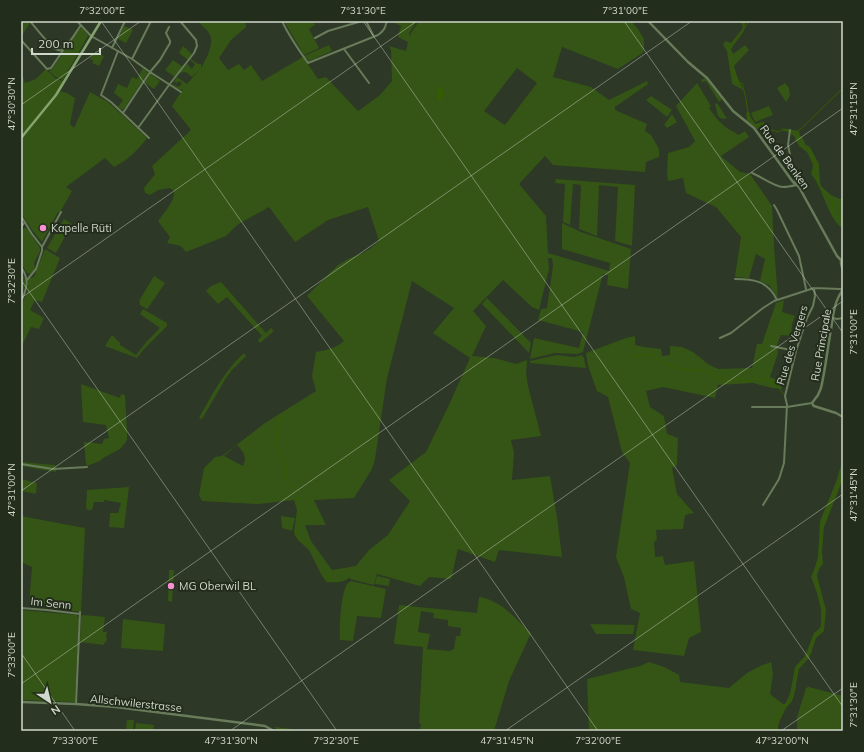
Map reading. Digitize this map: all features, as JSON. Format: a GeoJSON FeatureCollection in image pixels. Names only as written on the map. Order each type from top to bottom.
{"type":"FeatureCollection","features":[{"type":"Feature","properties":{"kind":"main road"},"geometry":{"type":"LineString","coordinates":[[21,138],[65,82],[100,21]]}},
{"type":"Feature","properties":{"kind":"street"},"geometry":{"type":"LineString","coordinates":[[30,21],[57,50],[62,50],[64,48]]}},
{"type":"Feature","properties":{"kind":"street"},"geometry":{"type":"LineString","coordinates":[[77,21],[91,36],[132,59],[181,92]]}},
{"type":"Feature","properties":{"kind":"street"},"geometry":{"type":"LineString","coordinates":[[112,48],[125,21]]}},
{"type":"Feature","properties":{"kind":"street"},"geometry":{"type":"LineString","coordinates":[[132,59],[151,21]]}},
{"type":"Feature","properties":{"kind":"street"},"geometry":{"type":"LineString","coordinates":[[138,128],[169,84],[194,53],[197,45],[196,40],[180,21]]}},
{"type":"Feature","properties":{"kind":"street"},"geometry":{"type":"LineString","coordinates":[[282,21],[287,32],[308,63],[374,37],[384,30],[387,21]]}},
{"type":"Feature","properties":{"kind":"street"},"geometry":{"type":"LineString","coordinates":[[315,38],[328,31],[362,21]]}},
{"type":"Feature","properties":{"kind":"street"},"geometry":{"type":"LineString","coordinates":[[366,21],[374,37]]}},
{"type":"Feature","properties":{"kind":"street","name":"Rue de Benken"},"geometry":{"type":"LineString","coordinates":[[648,21],[684,58],[707,78],[734,113],[754,128],[796,184],[837,256],[842,259]]}},
{"type":"Feature","properties":{"kind":"street"},"geometry":{"type":"LineString","coordinates":[[21,40],[46,69],[49,69],[52,68],[64,48],[81,25]]}},
{"type":"Feature","properties":{"kind":"street"},"geometry":{"type":"LineString","coordinates":[[123,113],[170,43],[166,33],[170,27]]}},
{"type":"Feature","properties":{"kind":"street"},"geometry":{"type":"LineString","coordinates":[[344,49],[369,83]]}},
{"type":"Feature","properties":{"kind":"street"},"geometry":{"type":"LineString","coordinates":[[118,51],[101,95],[111,102],[149,138]]}},
{"type":"Feature","properties":{"kind":"street"},"geometry":{"type":"LineString","coordinates":[[752,173],[778,186],[783,187],[796,184],[788,145],[790,130]]}},
{"type":"Feature","properties":{"kind":"street"},"geometry":{"type":"LineString","coordinates":[[774,206],[799,256],[806,290]]}},
{"type":"Feature","properties":{"kind":"street"},"geometry":{"type":"LineString","coordinates":[[27,280],[37,268],[42,247],[61,212]]}},
{"type":"Feature","properties":{"kind":"street"},"geometry":{"type":"LineString","coordinates":[[21,216],[42,247]]}},
{"type":"Feature","properties":{"kind":"street"},"geometry":{"type":"LineString","coordinates":[[21,227],[25,222]]}},
{"type":"Feature","properties":{"kind":"street"},"geometry":{"type":"LineString","coordinates":[[842,259],[840,262],[843,272]]}},
{"type":"Feature","properties":{"kind":"street"},"geometry":{"type":"LineString","coordinates":[[21,267],[25,272],[27,280],[27,288],[21,302]]}},
{"type":"Feature","properties":{"kind":"street"},"geometry":{"type":"LineString","coordinates":[[735,279],[752,280],[762,283],[770,288],[776,300]]}},
{"type":"Feature","properties":{"kind":"street"},"geometry":{"type":"LineString","coordinates":[[720,338],[731,333],[767,305],[776,300],[814,288],[843,290]]}},
{"type":"Feature","properties":{"kind":"street","name":"Rue des Vergers"},"geometry":{"type":"LineString","coordinates":[[764,505],[779,479],[784,463],[787,407],[785,396],[796,351],[815,296],[814,288]]}},
{"type":"Feature","properties":{"kind":"street","name":"Rue Principale"},"geometry":{"type":"LineString","coordinates":[[812,403],[821,388],[836,302],[839,294],[843,290]]}},
{"type":"Feature","properties":{"kind":"street"},"geometry":{"type":"LineString","coordinates":[[833,318],[843,318]]}},
{"type":"Feature","properties":{"kind":"street"},"geometry":{"type":"LineString","coordinates":[[771,346],[796,351]]}},
{"type":"Feature","properties":{"kind":"street"},"geometry":{"type":"LineString","coordinates":[[752,407],[787,407],[812,403],[814,406],[836,413],[843,417]]}},
{"type":"Feature","properties":{"kind":"street"},"geometry":{"type":"LineString","coordinates":[[21,464],[53,470],[87,467]]}},
{"type":"Feature","properties":{"kind":"street","name":"Im Senn"},"geometry":{"type":"LineString","coordinates":[[21,608],[80,613],[76,704]]}},
{"type":"Feature","properties":{"kind":"street","name":"Allschwilerstrasse"},"geometry":{"type":"LineString","coordinates":[[21,702],[116,707],[265,726],[274,731]]}},
{"type":"Feature","properties":{"kind":"shaded area"},"geometry":{"type":"Polygon","coordinates":[[[21,21],[28,21],[30,23],[21,37],[21,21]]]}},
{"type":"Feature","properties":{"kind":"shaded area"},"geometry":{"type":"Polygon","coordinates":[[[197,21],[245,21],[246,27],[231,40],[219,58],[228,70],[239,64],[244,70],[251,65],[262,81],[303,57],[318,79],[326,77],[358,111],[380,95],[392,81],[391,50],[389,46],[406,51],[408,42],[398,37],[401,26],[391,21],[417,21],[409,33],[410,37],[419,21],[631,21],[638,29],[644,39],[644,51],[618,69],[562,47],[553,77],[591,87],[609,100],[647,81],[648,84],[615,107],[615,110],[647,124],[645,131],[651,135],[659,149],[659,157],[646,162],[645,172],[553,165],[545,156],[519,184],[546,216],[548,253],[609,271],[610,263],[562,249],[562,223],[581,232],[631,249],[628,289],[607,285],[608,275],[603,274],[583,352],[577,354],[555,353],[530,359],[534,338],[579,348],[583,332],[538,320],[541,309],[547,308],[553,266],[552,258],[548,258],[549,269],[539,310],[532,307],[503,280],[473,311],[486,326],[472,356],[494,358],[516,364],[527,360],[526,373],[528,386],[541,436],[511,440],[514,453],[512,480],[550,476],[562,557],[499,550],[495,562],[458,549],[451,579],[429,577],[420,586],[377,574],[374,585],[350,579],[350,577],[342,582],[325,582],[326,581],[309,550],[295,536],[294,532],[297,510],[294,500],[258,504],[202,501],[199,495],[204,468],[215,457],[222,456],[265,423],[316,391],[312,376],[316,352],[331,348],[344,341],[307,296],[338,265],[363,253],[379,241],[368,207],[328,220],[295,242],[269,207],[237,225],[226,236],[186,252],[181,246],[167,243],[170,237],[158,221],[171,203],[174,191],[170,188],[158,190],[150,195],[145,193],[144,188],[155,174],[152,166],[191,130],[172,106],[183,89],[180,90],[172,84],[179,87],[182,83],[179,81],[177,83],[174,82],[177,77],[187,84],[200,69],[192,77],[186,72],[179,73],[187,64],[192,69],[195,64],[190,60],[191,59],[198,64],[201,64],[201,68],[207,57],[211,43],[210,35],[197,21]],[[517,68],[484,111],[505,125],[537,83],[517,68]],[[412,281],[387,378],[375,459],[372,469],[354,498],[314,500],[326,525],[305,525],[311,541],[332,570],[356,566],[369,550],[388,535],[410,501],[389,480],[426,452],[470,358],[433,333],[454,308],[412,281]],[[237,445],[224,456],[243,466],[245,460],[244,455],[237,445]]]}},
{"type":"Feature","properties":{"kind":"shaded area"},"geometry":{"type":"Polygon","coordinates":[[[284,21],[312,21],[315,25],[309,29],[319,48],[304,55],[284,21]]]}},
{"type":"Feature","properties":{"kind":"shaded area"},"geometry":{"type":"Polygon","coordinates":[[[739,21],[745,21],[744,31],[731,49],[733,54],[745,45],[749,50],[734,66],[743,90],[732,84],[727,51],[723,45],[725,41],[731,43],[743,28],[739,21]]]}},
{"type":"Feature","properties":{"kind":"shaded area"},"geometry":{"type":"Polygon","coordinates":[[[124,26],[133,30],[126,43],[118,39],[124,26]]]}},
{"type":"Feature","properties":{"kind":"shaded area"},"geometry":{"type":"Polygon","coordinates":[[[80,28],[82,28],[88,36],[63,80],[56,77],[49,71],[52,69],[80,28]]]}},
{"type":"Feature","properties":{"kind":"shaded area"},"geometry":{"type":"Polygon","coordinates":[[[329,45],[332,51],[309,61],[304,56],[329,45]]]}},
{"type":"Feature","properties":{"kind":"shaded area"},"geometry":{"type":"Polygon","coordinates":[[[183,46],[192,54],[188,60],[179,53],[183,46]]]}},
{"type":"Feature","properties":{"kind":"shaded area"},"geometry":{"type":"Polygon","coordinates":[[[95,52],[104,56],[99,66],[92,63],[94,61],[90,59],[95,52]]]}},
{"type":"Feature","properties":{"kind":"shaded area"},"geometry":{"type":"Polygon","coordinates":[[[173,60],[183,67],[175,77],[165,70],[173,60]]]}},
{"type":"Feature","properties":{"kind":"shaded area"},"geometry":{"type":"Polygon","coordinates":[[[143,68],[147,74],[122,110],[118,107],[123,100],[114,93],[118,84],[127,88],[132,77],[137,79],[143,68]]]}},
{"type":"Feature","properties":{"kind":"shaded area"},"geometry":{"type":"Polygon","coordinates":[[[46,69],[55,78],[65,82],[60,91],[75,98],[70,124],[74,128],[90,92],[108,102],[147,138],[140,147],[124,161],[114,167],[105,158],[66,187],[72,191],[60,212],[58,212],[42,242],[21,213],[21,70],[25,83],[36,79],[46,69]]]}},
{"type":"Feature","properties":{"kind":"shaded area"},"geometry":{"type":"Polygon","coordinates":[[[149,74],[160,81],[154,89],[144,82],[149,74]]]}},
{"type":"Feature","properties":{"kind":"shaded area"},"geometry":{"type":"Polygon","coordinates":[[[705,78],[722,99],[719,102],[706,81],[702,82],[701,80],[705,78]]]}},
{"type":"Feature","properties":{"kind":"shaded area"},"geometry":{"type":"Polygon","coordinates":[[[697,83],[711,106],[709,108],[718,121],[739,135],[745,131],[749,137],[721,156],[740,172],[750,174],[772,206],[778,298],[769,285],[760,281],[765,259],[756,254],[749,278],[735,277],[741,237],[716,207],[686,193],[683,178],[668,181],[668,153],[689,147],[695,141],[676,106],[697,83]]]}},
{"type":"Feature","properties":{"kind":"shaded area"},"geometry":{"type":"Polygon","coordinates":[[[785,83],[789,88],[790,96],[786,102],[777,88],[785,83]]]}},
{"type":"Feature","properties":{"kind":"shaded area"},"geometry":{"type":"Polygon","coordinates":[[[438,86],[443,91],[443,97],[440,101],[437,97],[438,86]]]}},
{"type":"Feature","properties":{"kind":"shaded area"},"geometry":{"type":"Polygon","coordinates":[[[651,96],[672,110],[667,117],[646,100],[651,96]]]}},
{"type":"Feature","properties":{"kind":"shaded area"},"geometry":{"type":"Polygon","coordinates":[[[717,103],[727,118],[722,119],[718,116],[715,104],[717,103]]]}},
{"type":"Feature","properties":{"kind":"shaded area"},"geometry":{"type":"Polygon","coordinates":[[[769,106],[773,115],[755,122],[751,113],[769,106]]]}},
{"type":"Feature","properties":{"kind":"shaded area"},"geometry":{"type":"Polygon","coordinates":[[[749,111],[751,119],[755,124],[763,122],[769,124],[765,127],[761,125],[758,130],[747,121],[746,113],[749,111]]]}},
{"type":"Feature","properties":{"kind":"shaded area"},"geometry":{"type":"Polygon","coordinates":[[[672,114],[677,122],[667,128],[664,125],[672,114]]]}},
{"type":"Feature","properties":{"kind":"shaded area"},"geometry":{"type":"Polygon","coordinates":[[[781,128],[799,131],[800,136],[806,145],[810,147],[819,164],[821,186],[831,195],[840,199],[843,198],[843,229],[837,224],[811,174],[813,165],[807,152],[799,146],[794,136],[781,128]]]}},
{"type":"Feature","properties":{"kind":"shaded area"},"geometry":{"type":"Polygon","coordinates":[[[556,179],[635,185],[632,246],[615,241],[618,187],[599,185],[597,236],[579,229],[581,185],[573,184],[570,225],[563,222],[565,184],[555,183],[556,179]]]}},
{"type":"Feature","properties":{"kind":"shaded area"},"geometry":{"type":"Polygon","coordinates":[[[64,219],[72,224],[56,253],[47,248],[64,219]]]}},
{"type":"Feature","properties":{"kind":"shaded area"},"geometry":{"type":"Polygon","coordinates":[[[24,228],[27,228],[40,248],[34,263],[35,269],[31,274],[27,273],[21,263],[21,232],[24,228]]]}},
{"type":"Feature","properties":{"kind":"shaded area"},"geometry":{"type":"Polygon","coordinates":[[[45,249],[60,258],[42,302],[35,300],[30,310],[44,318],[39,329],[31,327],[21,348],[21,306],[28,291],[28,279],[34,277],[45,249]]]}},
{"type":"Feature","properties":{"kind":"shaded area"},"geometry":{"type":"Polygon","coordinates":[[[21,271],[25,278],[25,288],[21,299],[21,271]]]}},
{"type":"Feature","properties":{"kind":"shaded area"},"geometry":{"type":"Polygon","coordinates":[[[154,276],[165,283],[147,309],[140,305],[139,301],[154,276]]]}},
{"type":"Feature","properties":{"kind":"shaded area"},"geometry":{"type":"Polygon","coordinates":[[[221,282],[266,333],[271,328],[274,331],[260,343],[258,340],[262,336],[227,297],[218,304],[206,291],[211,286],[221,282]]]}},
{"type":"Feature","properties":{"kind":"shaded area"},"geometry":{"type":"Polygon","coordinates":[[[487,298],[531,343],[529,353],[482,304],[487,298]]]}},
{"type":"Feature","properties":{"kind":"shaded area"},"geometry":{"type":"Polygon","coordinates":[[[784,300],[782,312],[795,316],[792,324],[791,336],[781,335],[777,345],[778,353],[770,377],[780,381],[782,389],[753,383],[718,385],[715,398],[663,387],[646,391],[650,407],[664,416],[667,434],[678,438],[677,465],[672,468],[677,494],[694,513],[685,515],[683,529],[656,530],[657,540],[654,542],[655,557],[663,556],[665,565],[694,561],[701,632],[689,638],[684,656],[633,650],[640,613],[631,609],[624,577],[616,557],[630,463],[622,452],[608,397],[597,391],[588,366],[586,353],[635,336],[635,345],[661,349],[662,356],[670,355],[670,346],[682,347],[693,352],[708,364],[718,369],[752,368],[757,344],[762,344],[776,303],[784,300]]]}},
{"type":"Feature","properties":{"kind":"shaded area"},"geometry":{"type":"Polygon","coordinates":[[[143,309],[167,323],[167,326],[137,358],[105,346],[112,335],[120,343],[120,345],[136,355],[160,328],[140,314],[143,309]]]}},
{"type":"Feature","properties":{"kind":"shaded area"},"geometry":{"type":"Polygon","coordinates":[[[244,353],[246,356],[226,378],[202,419],[199,418],[224,375],[244,353]]]}},
{"type":"Feature","properties":{"kind":"shaded area"},"geometry":{"type":"Polygon","coordinates":[[[557,355],[574,357],[582,355],[586,368],[530,363],[530,361],[557,355]]]}},
{"type":"Feature","properties":{"kind":"shaded area"},"geometry":{"type":"Polygon","coordinates":[[[81,384],[120,398],[121,394],[125,395],[127,432],[126,442],[120,449],[100,461],[87,466],[84,442],[102,444],[104,439],[109,438],[106,425],[83,422],[81,384]]]}},
{"type":"Feature","properties":{"kind":"shaded area"},"geometry":{"type":"Polygon","coordinates":[[[843,459],[843,479],[824,527],[822,551],[823,564],[819,569],[817,576],[826,610],[824,631],[816,638],[809,658],[799,669],[793,699],[786,708],[780,720],[778,731],[589,731],[587,679],[640,666],[649,662],[664,667],[679,675],[680,682],[729,688],[747,673],[771,662],[773,674],[770,694],[785,704],[790,694],[795,667],[805,656],[814,633],[821,626],[821,609],[811,577],[818,557],[820,521],[836,482],[843,459]]]}},
{"type":"Feature","properties":{"kind":"shaded area"},"geometry":{"type":"Polygon","coordinates":[[[21,462],[55,465],[56,472],[21,466],[21,462]]]}},
{"type":"Feature","properties":{"kind":"shaded area"},"geometry":{"type":"Polygon","coordinates":[[[21,479],[37,483],[36,494],[21,491],[21,479]]]}},
{"type":"Feature","properties":{"kind":"shaded area"},"geometry":{"type":"Polygon","coordinates":[[[129,487],[124,528],[109,527],[110,513],[118,513],[121,503],[104,500],[104,502],[94,502],[92,510],[88,510],[86,508],[87,490],[129,487]]]}},
{"type":"Feature","properties":{"kind":"shaded area"},"geometry":{"type":"Polygon","coordinates":[[[21,516],[85,528],[81,612],[29,605],[32,567],[21,562],[21,516]]]}},
{"type":"Feature","properties":{"kind":"shaded area"},"geometry":{"type":"Polygon","coordinates":[[[281,516],[295,518],[292,531],[282,528],[281,516]]]}},
{"type":"Feature","properties":{"kind":"shaded area","name":"MG Oberwil BL"},"geometry":{"type":"Polygon","coordinates":[[[169,570],[174,570],[172,602],[168,601],[169,570]]]}},
{"type":"Feature","properties":{"kind":"shaded area"},"geometry":{"type":"Polygon","coordinates":[[[377,576],[390,579],[389,586],[375,584],[377,576]]]}},
{"type":"Feature","properties":{"kind":"shaded area"},"geometry":{"type":"Polygon","coordinates":[[[351,581],[386,589],[381,618],[357,616],[353,641],[340,640],[340,619],[344,593],[348,583],[351,581]]]}},
{"type":"Feature","properties":{"kind":"shaded area"},"geometry":{"type":"Polygon","coordinates":[[[479,597],[487,599],[508,611],[531,633],[509,681],[494,731],[420,731],[421,724],[419,723],[423,647],[395,644],[399,605],[477,613],[479,597]],[[421,611],[418,632],[430,634],[427,649],[449,651],[454,649],[456,636],[460,636],[461,628],[448,626],[448,620],[433,618],[434,613],[421,611]]]}},
{"type":"Feature","properties":{"kind":"shaded area"},"geometry":{"type":"Polygon","coordinates":[[[21,610],[77,615],[79,619],[75,702],[22,700],[21,610]]]}},
{"type":"Feature","properties":{"kind":"shaded area"},"geometry":{"type":"Polygon","coordinates":[[[81,616],[105,617],[103,632],[107,632],[107,639],[104,645],[80,642],[81,616]]]}},
{"type":"Feature","properties":{"kind":"shaded area"},"geometry":{"type":"Polygon","coordinates":[[[123,619],[164,624],[163,651],[121,648],[123,619]]]}},
{"type":"Feature","properties":{"kind":"shaded area"},"geometry":{"type":"Polygon","coordinates":[[[590,624],[635,625],[633,634],[596,634],[590,624]]]}},
{"type":"Feature","properties":{"kind":"shaded area"},"geometry":{"type":"Polygon","coordinates":[[[808,687],[843,696],[843,731],[797,731],[797,717],[806,688],[808,687]]]}},
{"type":"Feature","properties":{"kind":"shaded area"},"geometry":{"type":"Polygon","coordinates":[[[127,720],[134,720],[133,730],[126,729],[127,720]]]}},
{"type":"Feature","properties":{"kind":"shaded area"},"geometry":{"type":"Polygon","coordinates":[[[136,723],[154,725],[153,731],[135,731],[136,723]]]}},
{"type":"Feature","properties":{"kind":"shaded area"},"geometry":{"type":"Polygon","coordinates":[[[275,727],[310,731],[278,731],[275,727]]]}},
{"type":"Feature","properties":{"kind":"waterway"},"geometry":{"type":"LineString","coordinates":[[744,21],[744,28]]}},
{"type":"Feature","properties":{"kind":"waterway"},"geometry":{"type":"LineString","coordinates":[[744,29],[749,21]]}},
{"type":"Feature","properties":{"kind":"waterway"},"geometry":{"type":"LineString","coordinates":[[742,31],[731,46],[729,52],[732,57],[736,81],[738,83],[742,83],[748,114],[756,126],[762,124],[769,129],[778,132],[781,130],[788,131]]}},
{"type":"Feature","properties":{"kind":"waterway"},"geometry":{"type":"LineString","coordinates":[[797,133],[842,89]]}},
{"type":"Feature","properties":{"kind":"waterway"},"geometry":{"type":"LineString","coordinates":[[791,132],[795,132],[797,139],[800,141],[799,142],[804,149],[809,149],[817,167],[814,171],[821,189],[831,199],[833,211],[836,217],[843,223]]}},
{"type":"Feature","properties":{"kind":"waterway"},"geometry":{"type":"LineString","coordinates":[[631,355],[634,357],[644,354],[651,354],[668,365],[682,370],[684,368],[689,371],[704,370],[707,373],[709,372],[725,381],[734,381],[742,378],[745,381],[750,381],[757,377],[758,380],[764,379],[770,381],[771,384],[776,384],[784,395]]}},
{"type":"Feature","properties":{"kind":"waterway"},"geometry":{"type":"LineString","coordinates":[[281,417],[276,433],[277,446],[285,466],[284,475],[287,482],[300,492]]}},
{"type":"Feature","properties":{"kind":"waterway"},"geometry":{"type":"LineString","coordinates":[[778,731],[776,726],[776,718],[781,717],[782,709],[790,704],[792,700],[795,690],[796,672],[798,666],[811,653],[815,636],[823,631],[825,616],[823,614],[825,609],[820,602],[820,594],[816,582],[815,572],[820,557],[820,538],[822,532],[820,529],[829,511],[830,502],[843,474]]}},
{"type":"Feature","properties":{"kind":"waterway"},"geometry":{"type":"LineString","coordinates":[[299,497],[297,500],[300,515],[297,534],[309,546]]}},
{"type":"Feature","properties":{"kind":"waterway"},"geometry":{"type":"LineString","coordinates":[[326,576],[327,581]]}},
{"type":"Feature","properties":{"kind":"place","name":"Kapelle Rüti"},"geometry":{"type":"Point","coordinates":[43,228]}},
{"type":"Feature","properties":{"kind":"place","name":"MG Oberwil BL"},"geometry":{"type":"Point","coordinates":[171,586]}}]}
